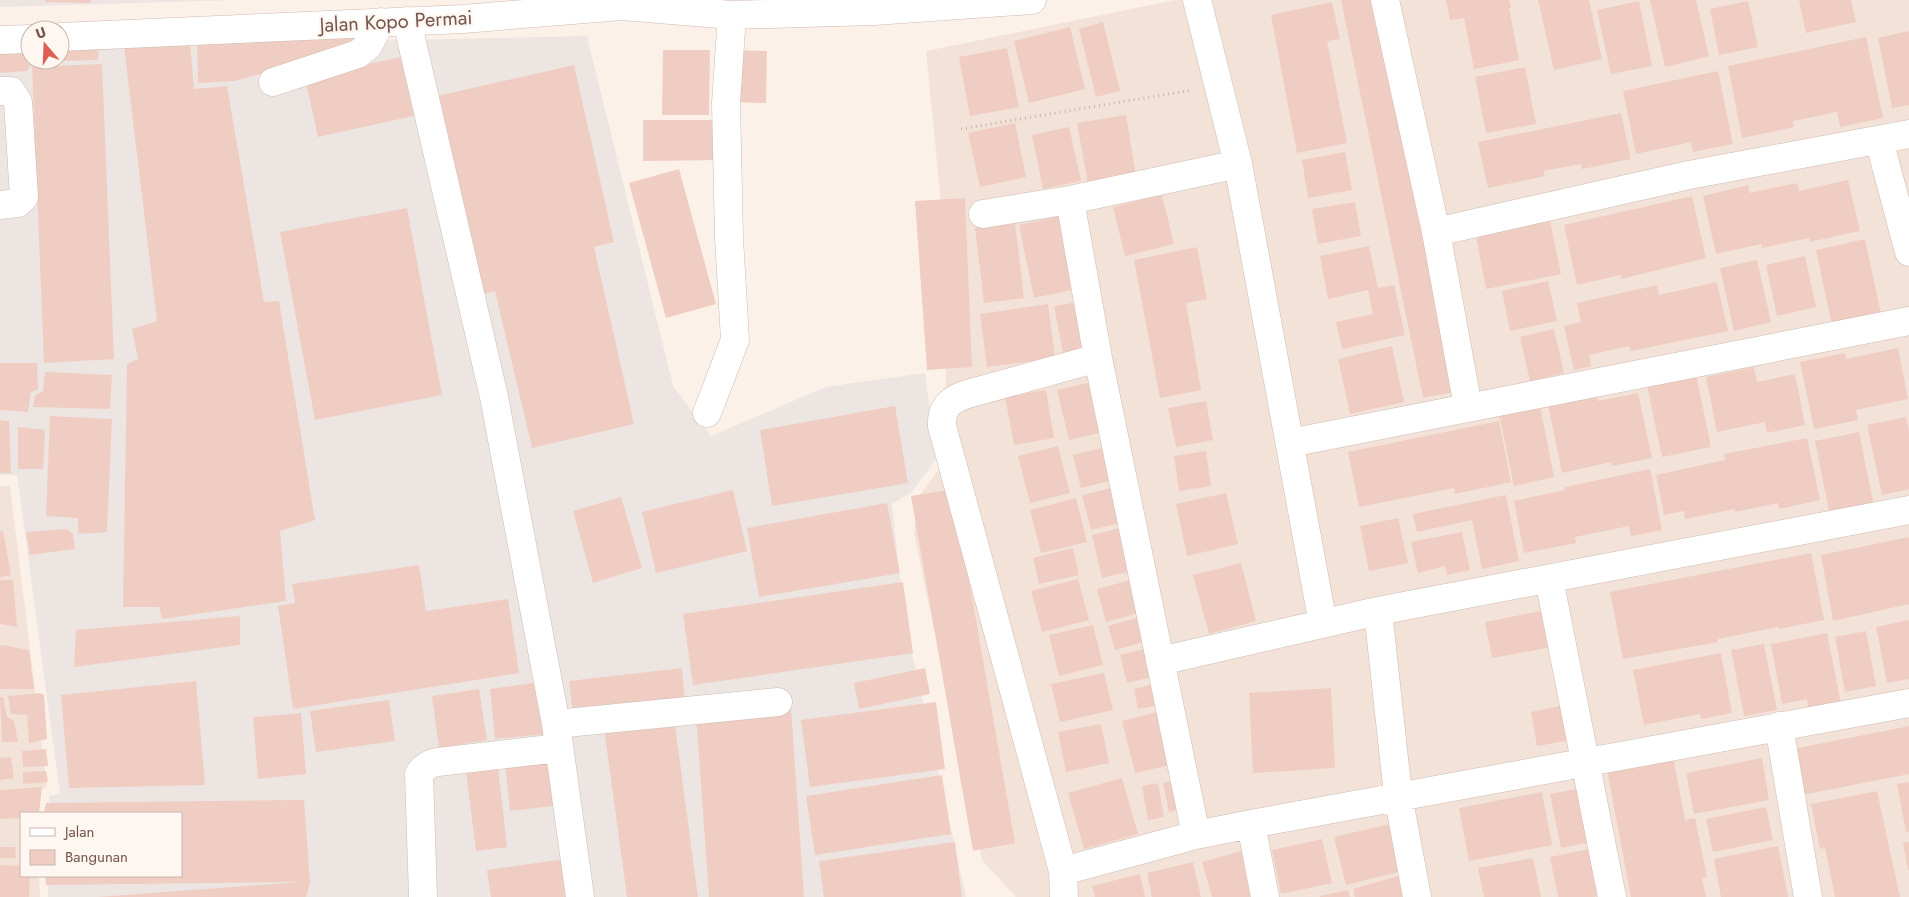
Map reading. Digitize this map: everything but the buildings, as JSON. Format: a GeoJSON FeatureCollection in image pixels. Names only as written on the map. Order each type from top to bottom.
{"type":"FeatureCollection","features":[{"type":"Feature","properties":{"kind":"street","name":"Jalan Kopo Permai"},"geometry":{"type":"LineString","coordinates":[[70,37],[394,21],[622,6],[732,16],[874,11],[1032,0]]}},
{"type":"Feature","properties":{"kind":"street"},"geometry":{"type":"LineString","coordinates":[[1197,0],[1238,164],[1323,624]]}},
{"type":"Feature","properties":{"kind":"street"},"geometry":{"type":"LineString","coordinates":[[1385,0],[1436,232],[1468,407]]}},
{"type":"Feature","properties":{"kind":"street"},"geometry":{"type":"LineString","coordinates":[[707,413],[735,340],[729,238],[726,102],[732,16]]}},
{"type":"Feature","properties":{"kind":"street"},"geometry":{"type":"LineString","coordinates":[[273,82],[358,54],[394,21],[494,397],[558,736],[580,897]]}},
{"type":"Feature","properties":{"kind":"street"},"geometry":{"type":"LineString","coordinates":[[0,40],[20,39]]}},
{"type":"Feature","properties":{"kind":"street"},"geometry":{"type":"LineString","coordinates":[[0,92],[10,91],[18,102],[24,197],[18,203],[0,206]]}},
{"type":"Feature","properties":{"kind":"street"},"geometry":{"type":"LineString","coordinates":[[1436,232],[1689,175],[1909,134]]}},
{"type":"Feature","properties":{"kind":"street"},"geometry":{"type":"LineString","coordinates":[[1879,140],[1909,252]]}},
{"type":"Feature","properties":{"kind":"street"},"geometry":{"type":"LineString","coordinates":[[983,214],[1070,200],[1238,164]]}},
{"type":"Feature","properties":{"kind":"street"},"geometry":{"type":"LineString","coordinates":[[1070,200],[1098,358],[1196,835]]}},
{"type":"Feature","properties":{"kind":"street"},"geometry":{"type":"LineString","coordinates":[[1290,443],[1909,321]]}},
{"type":"Feature","properties":{"kind":"street"},"geometry":{"type":"LineString","coordinates":[[1098,358],[964,394],[949,403],[942,417],[1063,884],[1196,835],[1398,795],[1909,703]]}},
{"type":"Feature","properties":{"kind":"street"},"geometry":{"type":"LineString","coordinates":[[1160,661],[1378,611],[1909,510]]}},
{"type":"Feature","properties":{"kind":"street"},"geometry":{"type":"LineString","coordinates":[[1549,579],[1612,897]]}},
{"type":"Feature","properties":{"kind":"street"},"geometry":{"type":"LineString","coordinates":[[1378,611],[1398,795],[1417,897]]}},
{"type":"Feature","properties":{"kind":"street"},"geometry":{"type":"LineString","coordinates":[[423,897],[419,774],[431,763],[558,736],[778,702]]}},
{"type":"Feature","properties":{"kind":"street"},"geometry":{"type":"LineString","coordinates":[[1780,726],[1808,897]]}},
{"type":"Feature","properties":{"kind":"street"},"geometry":{"type":"LineString","coordinates":[[1251,824],[1265,897]]}},
{"type":"Feature","properties":{"kind":"path"},"geometry":{"type":"LineString","coordinates":[[960,129],[1217,86]]}},
{"type":"Feature","properties":{"kind":"shaded area"},"geometry":{"type":"Polygon","coordinates":[[[0,0],[237,0],[0,7],[0,0]]]}},
{"type":"Feature","properties":{"kind":"shaded area"},"geometry":{"type":"Polygon","coordinates":[[[1175,0],[1909,0],[1909,897],[1016,897],[982,860],[914,533],[917,499],[944,462],[948,274],[926,51],[1175,0]]]}},
{"type":"Feature","properties":{"kind":"shaded area"},"geometry":{"type":"Polygon","coordinates":[[[587,36],[673,386],[711,436],[826,387],[925,373],[936,459],[912,492],[892,504],[904,617],[966,897],[48,897],[48,877],[182,877],[182,812],[49,812],[49,796],[60,794],[17,475],[0,475],[0,49],[20,56],[20,70],[70,70],[70,48],[587,36]]]}},
{"type":"Feature","properties":{"kind":"shaded area"},"geometry":{"type":"Polygon","coordinates":[[[0,486],[10,486],[47,787],[37,791],[37,812],[20,812],[20,877],[39,877],[40,897],[0,897],[0,486]]]}}]}
